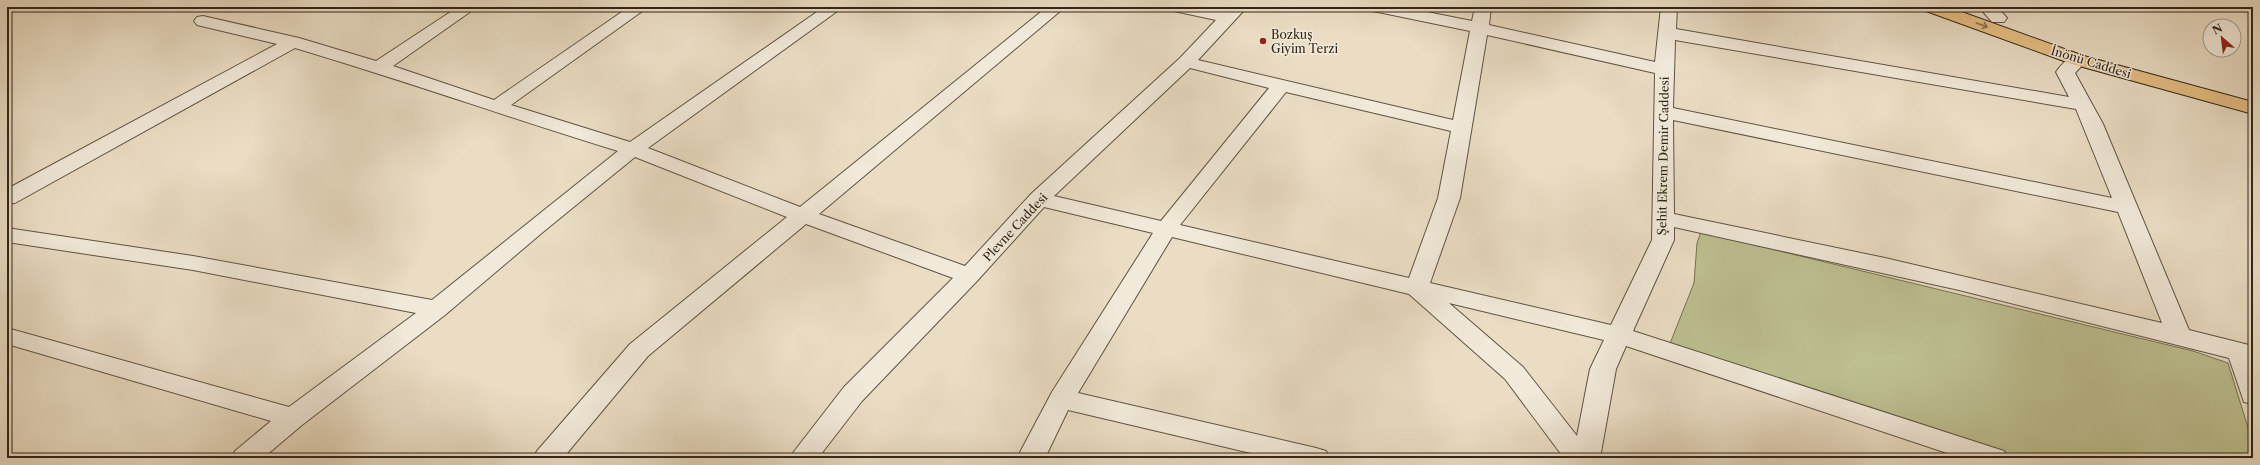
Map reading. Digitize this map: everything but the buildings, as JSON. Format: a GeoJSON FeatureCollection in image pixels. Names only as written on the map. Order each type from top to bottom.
{"type":"FeatureCollection","features":[{"type":"Feature","properties":{"kind":"main road","name":"İnönü Caddesi"},"geometry":{"type":"LineString","coordinates":[[1932,7],[2078,60],[2253,108]]}},
{"type":"Feature","properties":{"kind":"main road","name":"İnönü Caddesi"},"geometry":{"type":"LineString","coordinates":[[1968,7],[1993,12],[2131,63],[2253,98]]}},
{"type":"Feature","properties":{"kind":"street"},"geometry":{"type":"LineString","coordinates":[[379,67],[469,7]]}},
{"type":"Feature","properties":{"kind":"street"},"geometry":{"type":"LineString","coordinates":[[496,107],[640,7]]}},
{"type":"Feature","properties":{"kind":"street"},"geometry":{"type":"LineString","coordinates":[[245,458],[293,418],[437,309],[535,227],[633,149],[835,7]]}},
{"type":"Feature","properties":{"kind":"street"},"geometry":{"type":"LineString","coordinates":[[547,458],[639,350],[1057,7]]}},
{"type":"Feature","properties":{"kind":"street"},"geometry":{"type":"LineString","coordinates":[[1180,7],[1214,16],[1235,12]]}},
{"type":"Feature","properties":{"kind":"street"},"geometry":{"type":"LineString","coordinates":[[1378,7],[1481,17],[1664,70]]}},
{"type":"Feature","properties":{"kind":"street","name":"Şehit Ekrem Demir Caddesi"},"geometry":{"type":"LineString","coordinates":[[1586,458],[1603,369],[1663,240],[1664,70],[1669,7]]}},
{"type":"Feature","properties":{"kind":"street","name":"Plevne Caddesi"},"geometry":{"type":"LineString","coordinates":[[803,458],[853,394],[969,276],[1039,200],[1186,62],[1235,12]]}},
{"type":"Feature","properties":{"kind":"street"},"geometry":{"type":"LineString","coordinates":[[1417,288],[1449,198],[1481,17]]}},
{"type":"Feature","properties":{"kind":"street"},"geometry":{"type":"LineString","coordinates":[[203,21],[294,42],[379,67],[496,107],[633,149],[802,215],[969,276]]}},
{"type":"Feature","properties":{"kind":"street"},"geometry":{"type":"LineString","coordinates":[[1667,33],[2083,105]]}},
{"type":"Feature","properties":{"kind":"street"},"geometry":{"type":"LineString","coordinates":[[7,198],[294,42]]}},
{"type":"Feature","properties":{"kind":"street"},"geometry":{"type":"LineString","coordinates":[[2078,60],[2065,72],[2093,124],[2179,336]]}},
{"type":"Feature","properties":{"kind":"street"},"geometry":{"type":"LineString","coordinates":[[1186,62],[1461,128]]}},
{"type":"Feature","properties":{"kind":"street"},"geometry":{"type":"LineString","coordinates":[[1031,458],[1061,399],[1166,229],[1281,85]]}},
{"type":"Feature","properties":{"kind":"street"},"geometry":{"type":"LineString","coordinates":[[1664,112],[2126,207]]}},
{"type":"Feature","properties":{"kind":"street"},"geometry":{"type":"LineString","coordinates":[[1039,200],[1618,335],[1994,458]]}},
{"type":"Feature","properties":{"kind":"street"},"geometry":{"type":"LineString","coordinates":[[1663,218],[1762,238],[2246,353],[2253,395]]}},
{"type":"Feature","properties":{"kind":"street"},"geometry":{"type":"LineString","coordinates":[[7,235],[193,263],[437,309]]}},
{"type":"Feature","properties":{"kind":"street"},"geometry":{"type":"LineString","coordinates":[[1417,288],[1514,373],[1579,458]]}},
{"type":"Feature","properties":{"kind":"street"},"geometry":{"type":"LineString","coordinates":[[7,336],[293,418]]}},
{"type":"Feature","properties":{"kind":"street"},"geometry":{"type":"LineString","coordinates":[[1061,399],[1316,458]]}},
{"type":"Feature","properties":{"kind":"green space"},"geometry":{"type":"Polygon","coordinates":[[[1701,232],[2193,351],[2228,363],[2253,444],[2253,458],[2020,458],[1669,346],[1694,283],[1697,243],[1701,232]]]}},
{"type":"Feature","properties":{"kind":"place","name":"Bozkuş Giyim Terzi"},"geometry":{"type":"Point","coordinates":[1263,41]}}]}
